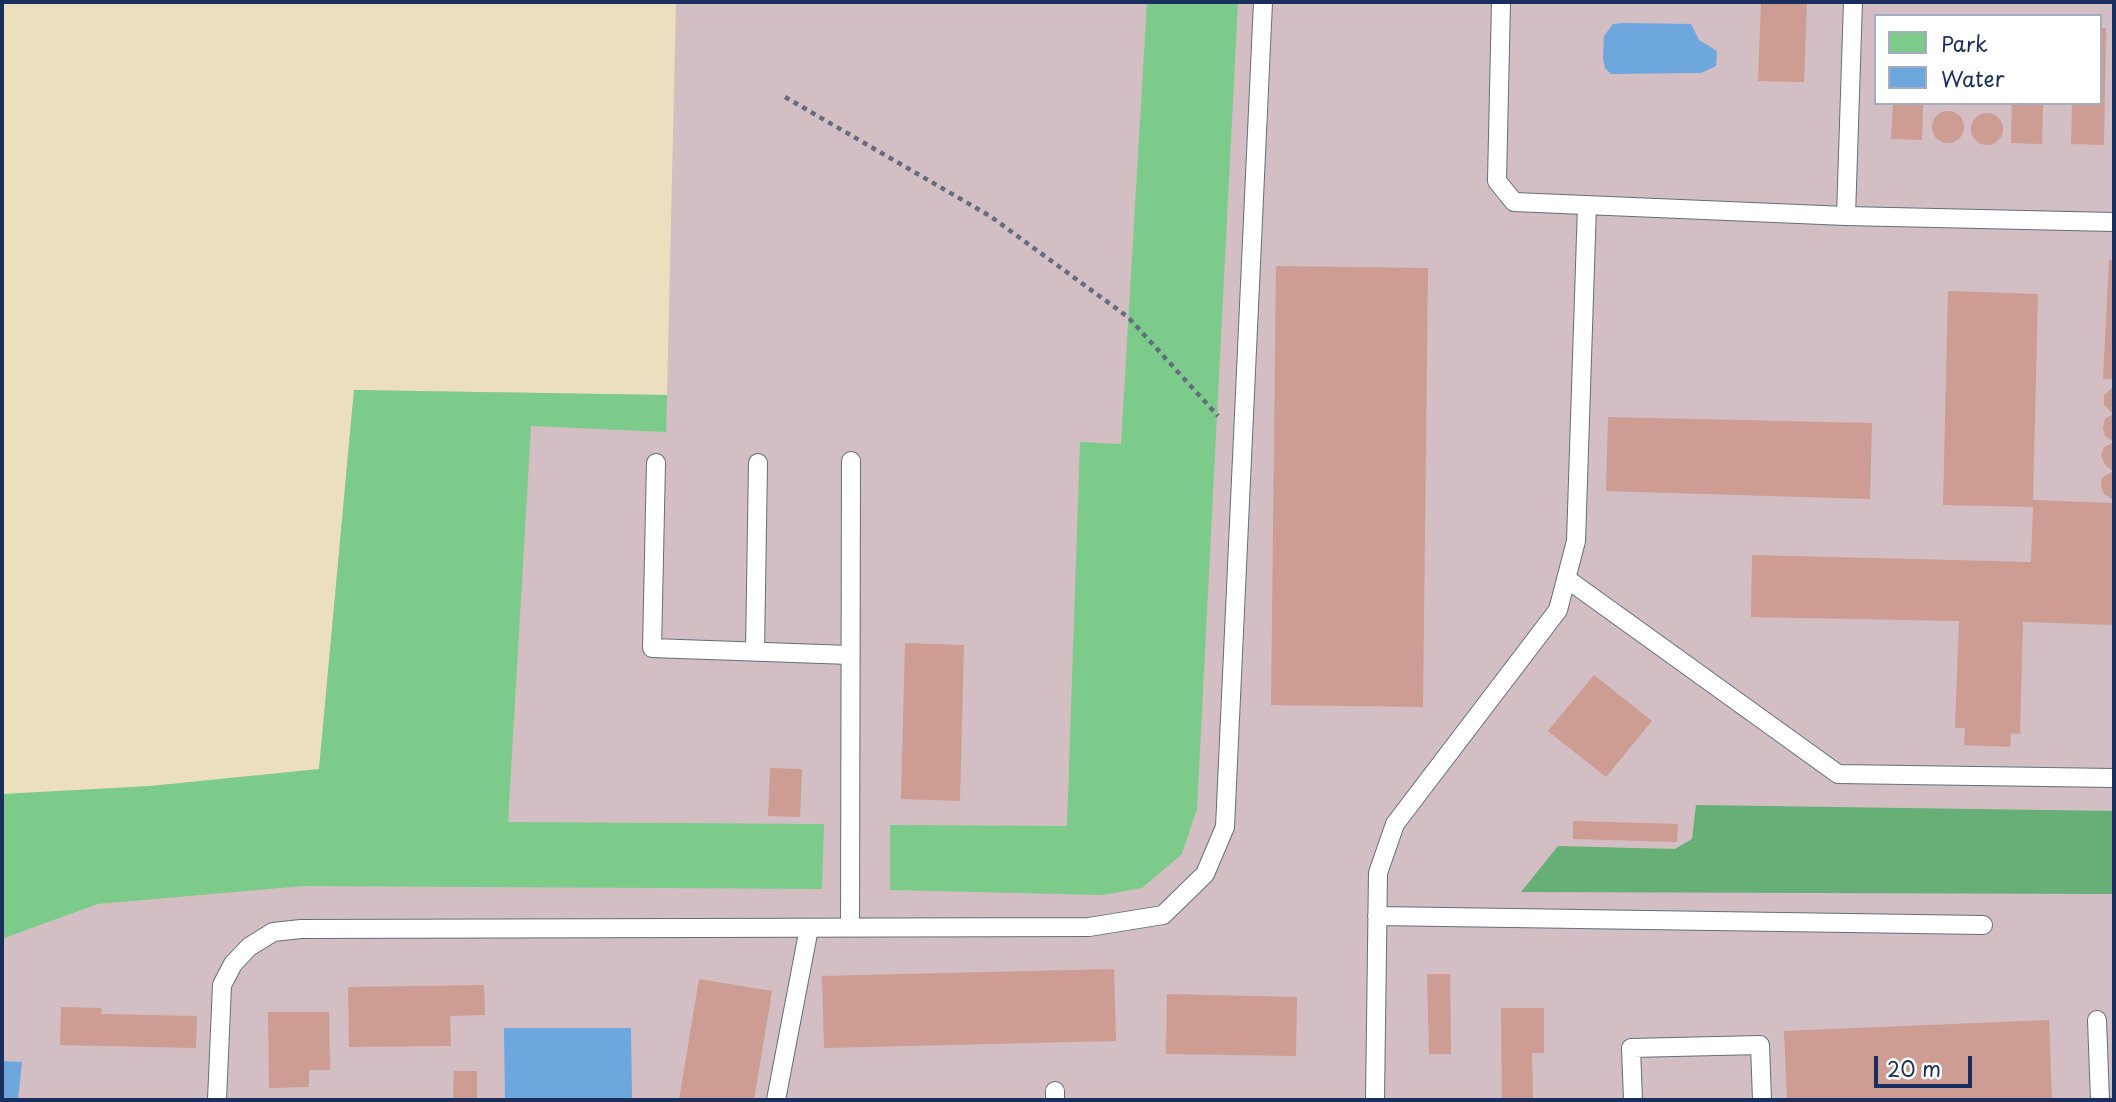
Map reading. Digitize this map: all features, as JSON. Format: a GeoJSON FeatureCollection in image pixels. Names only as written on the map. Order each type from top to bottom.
{"type":"FeatureCollection","features":[{"type":"Feature","properties":{"kind":"lane"},"geometry":{"type":"LineString","coordinates":[[216,1100],[222,985],[233,964],[249,947],[274,932],[1088,927],[1163,915],[1205,874],[1225,827],[1263,2]]}},
{"type":"Feature","properties":{"kind":"lane"},"geometry":{"type":"LineString","coordinates":[[1502,2],[1497,181],[1514,202],[1846,216],[2114,222]]}},
{"type":"Feature","properties":{"kind":"lane"},"geometry":{"type":"LineString","coordinates":[[1846,216],[1853,2]]}},
{"type":"Feature","properties":{"kind":"lane"},"geometry":{"type":"LineString","coordinates":[[1375,1100],[1378,873],[1395,824],[1558,610],[1567,579],[1576,541],[1587,205]]}},
{"type":"Feature","properties":{"kind":"lane"},"geometry":{"type":"LineString","coordinates":[[850,927],[851,461]]}},
{"type":"Feature","properties":{"kind":"lane"},"geometry":{"type":"LineString","coordinates":[[656,463],[652,648],[850,655]]}},
{"type":"Feature","properties":{"kind":"lane"},"geometry":{"type":"LineString","coordinates":[[755,651],[758,463]]}},
{"type":"Feature","properties":{"kind":"lane"},"geometry":{"type":"LineString","coordinates":[[1567,579],[1838,774],[2114,778]]}},
{"type":"Feature","properties":{"kind":"lane"},"geometry":{"type":"LineString","coordinates":[[1377,916],[1983,925]]}},
{"type":"Feature","properties":{"kind":"lane"},"geometry":{"type":"LineString","coordinates":[[776,1100],[809,928]]}},
{"type":"Feature","properties":{"kind":"lane"},"geometry":{"type":"LineString","coordinates":[[2097,1020],[2100,1100]]}},
{"type":"Feature","properties":{"kind":"lane"},"geometry":{"type":"LineString","coordinates":[[1633,1100],[1632,1048],[1760,1045],[1762,1100]]}},
{"type":"Feature","properties":{"kind":"path"},"geometry":{"type":"LineString","coordinates":[[785,97],[990,216],[1128,317],[1243,442]]}},
{"type":"Feature","properties":{"kind":"shaded area"},"geometry":{"type":"Polygon","coordinates":[[[676,2],[2114,2],[2114,1100],[2,1100],[2,939],[98,904],[188,894],[319,769],[354,390],[667,395],[676,2]]]}},
{"type":"Feature","properties":{"kind":"green space"},"geometry":{"type":"Polygon","coordinates":[[[1147,2],[1238,2],[1197,809],[1182,854],[1142,888],[1103,895],[890,890],[890,825],[1067,826],[1080,442],[1121,444],[1147,2]]]}},
{"type":"Feature","properties":{"kind":"green space"},"geometry":{"type":"Polygon","coordinates":[[[354,390],[667,395],[666,432],[531,426],[508,822],[824,824],[822,889],[304,886],[98,904],[2,939],[2,794],[150,786],[319,769],[354,390]]]}},
{"type":"Feature","properties":{"kind":"green space"},"geometry":{"type":"Polygon","coordinates":[[[1696,805],[2114,811],[2114,894],[1521,892],[1558,846],[1675,849],[1692,839],[1696,805]]]}},
{"type":"Feature","properties":{"kind":"water"},"geometry":{"type":"Polygon","coordinates":[[[1613,24],[1691,24],[1699,40],[1717,51],[1716,66],[1701,73],[1611,74],[1605,68],[1603,59],[1604,36],[1613,24]]]}},
{"type":"Feature","properties":{"kind":"water"},"geometry":{"type":"Polygon","coordinates":[[[504,1028],[631,1028],[632,1100],[505,1100],[504,1028]]]}},
{"type":"Feature","properties":{"kind":"water"},"geometry":{"type":"Polygon","coordinates":[[[2,1061],[22,1062],[18,1100],[2,1100],[2,1061]]]}},
{"type":"Feature","properties":{"kind":"building"},"geometry":{"type":"Polygon","coordinates":[[[1761,2],[1807,2],[1804,82],[1758,81],[1761,2]]]}},
{"type":"Feature","properties":{"kind":"building"},"geometry":{"type":"Polygon","coordinates":[[[2102,28],[2106,28],[2104,145],[2071,144],[2072,105],[2102,105],[2102,28]]]}},
{"type":"Feature","properties":{"kind":"building"},"geometry":{"type":"Polygon","coordinates":[[[1893,105],[1923,105],[1922,140],[1891,139],[1893,105]]]}},
{"type":"Feature","properties":{"kind":"building"},"geometry":{"type":"Polygon","coordinates":[[[2012,105],[2043,105],[2042,144],[2011,143],[2012,105]]]}},
{"type":"Feature","properties":{"kind":"building"},"geometry":{"type":"Polygon","coordinates":[[[1948,111],[1960,115],[1964,127],[1960,139],[1948,143],[1936,139],[1932,127],[1936,115],[1948,111]]]}},
{"type":"Feature","properties":{"kind":"building"},"geometry":{"type":"Polygon","coordinates":[[[1987,113],[1999,117],[2003,129],[1999,141],[1987,145],[1975,141],[1971,129],[1975,117],[1987,113]]]}},
{"type":"Feature","properties":{"kind":"building"},"geometry":{"type":"Polygon","coordinates":[[[2109,260],[2114,261],[2114,379],[2103,379],[2109,260]]]}},
{"type":"Feature","properties":{"kind":"building"},"geometry":{"type":"Polygon","coordinates":[[[1276,266],[1428,268],[1423,707],[1271,705],[1276,266]]]}},
{"type":"Feature","properties":{"kind":"building"},"geometry":{"type":"Polygon","coordinates":[[[1948,291],[2038,294],[2033,500],[2114,503],[2114,625],[2023,622],[2020,734],[2011,733],[2010,747],[1964,745],[1965,728],[1955,728],[1959,621],[1751,617],[1752,555],[2031,562],[2033,507],[1943,505],[1948,291]]]}},
{"type":"Feature","properties":{"kind":"building"},"geometry":{"type":"Polygon","coordinates":[[[2114,386],[2114,442],[2105,436],[2103,428],[2105,419],[2113,414],[2104,405],[2104,395],[2114,386]]]}},
{"type":"Feature","properties":{"kind":"building"},"geometry":{"type":"Polygon","coordinates":[[[1608,417],[1872,423],[1870,499],[1606,491],[1608,417]]]}},
{"type":"Feature","properties":{"kind":"building"},"geometry":{"type":"Polygon","coordinates":[[[2114,442],[2114,499],[2112,499],[2104,494],[2101,486],[2102,478],[2113,471],[2106,466],[2101,456],[2104,447],[2114,442]]]}},
{"type":"Feature","properties":{"kind":"building"},"geometry":{"type":"Polygon","coordinates":[[[905,643],[964,645],[960,801],[901,799],[905,643]]]}},
{"type":"Feature","properties":{"kind":"building"},"geometry":{"type":"Polygon","coordinates":[[[1594,675],[1652,721],[1606,777],[1548,731],[1594,675]]]}},
{"type":"Feature","properties":{"kind":"building"},"geometry":{"type":"Polygon","coordinates":[[[770,768],[802,769],[800,817],[768,816],[770,768]]]}},
{"type":"Feature","properties":{"kind":"building"},"geometry":{"type":"Polygon","coordinates":[[[1573,821],[1678,824],[1677,842],[1573,839],[1573,821]]]}},
{"type":"Feature","properties":{"kind":"building"},"geometry":{"type":"Polygon","coordinates":[[[1114,969],[1116,1041],[824,1048],[822,976],[1114,969]]]}},
{"type":"Feature","properties":{"kind":"building"},"geometry":{"type":"Polygon","coordinates":[[[1427,974],[1450,974],[1451,1054],[1429,1054],[1427,974]]]}},
{"type":"Feature","properties":{"kind":"building"},"geometry":{"type":"Polygon","coordinates":[[[699,979],[772,991],[754,1100],[679,1100],[699,979]]]}},
{"type":"Feature","properties":{"kind":"building"},"geometry":{"type":"Polygon","coordinates":[[[484,985],[485,1015],[450,1016],[451,1046],[349,1047],[348,987],[484,985]]]}},
{"type":"Feature","properties":{"kind":"building"},"geometry":{"type":"Polygon","coordinates":[[[1167,994],[1297,997],[1296,1056],[1166,1054],[1167,994]]]}},
{"type":"Feature","properties":{"kind":"building"},"geometry":{"type":"Polygon","coordinates":[[[61,1007],[102,1008],[101,1014],[197,1016],[196,1048],[60,1045],[61,1007]]]}},
{"type":"Feature","properties":{"kind":"building"},"geometry":{"type":"Polygon","coordinates":[[[1501,1008],[1544,1008],[1544,1053],[1532,1053],[1533,1100],[1502,1100],[1501,1008]]]}},
{"type":"Feature","properties":{"kind":"building"},"geometry":{"type":"Polygon","coordinates":[[[268,1012],[329,1012],[330,1070],[309,1070],[309,1087],[269,1088],[268,1012]]]}},
{"type":"Feature","properties":{"kind":"building"},"geometry":{"type":"Polygon","coordinates":[[[2049,1020],[2052,1100],[1787,1100],[1784,1031],[2049,1020]]]}},
{"type":"Feature","properties":{"kind":"building"},"geometry":{"type":"Polygon","coordinates":[[[454,1071],[477,1071],[477,1100],[453,1100],[454,1071]]]}}]}
